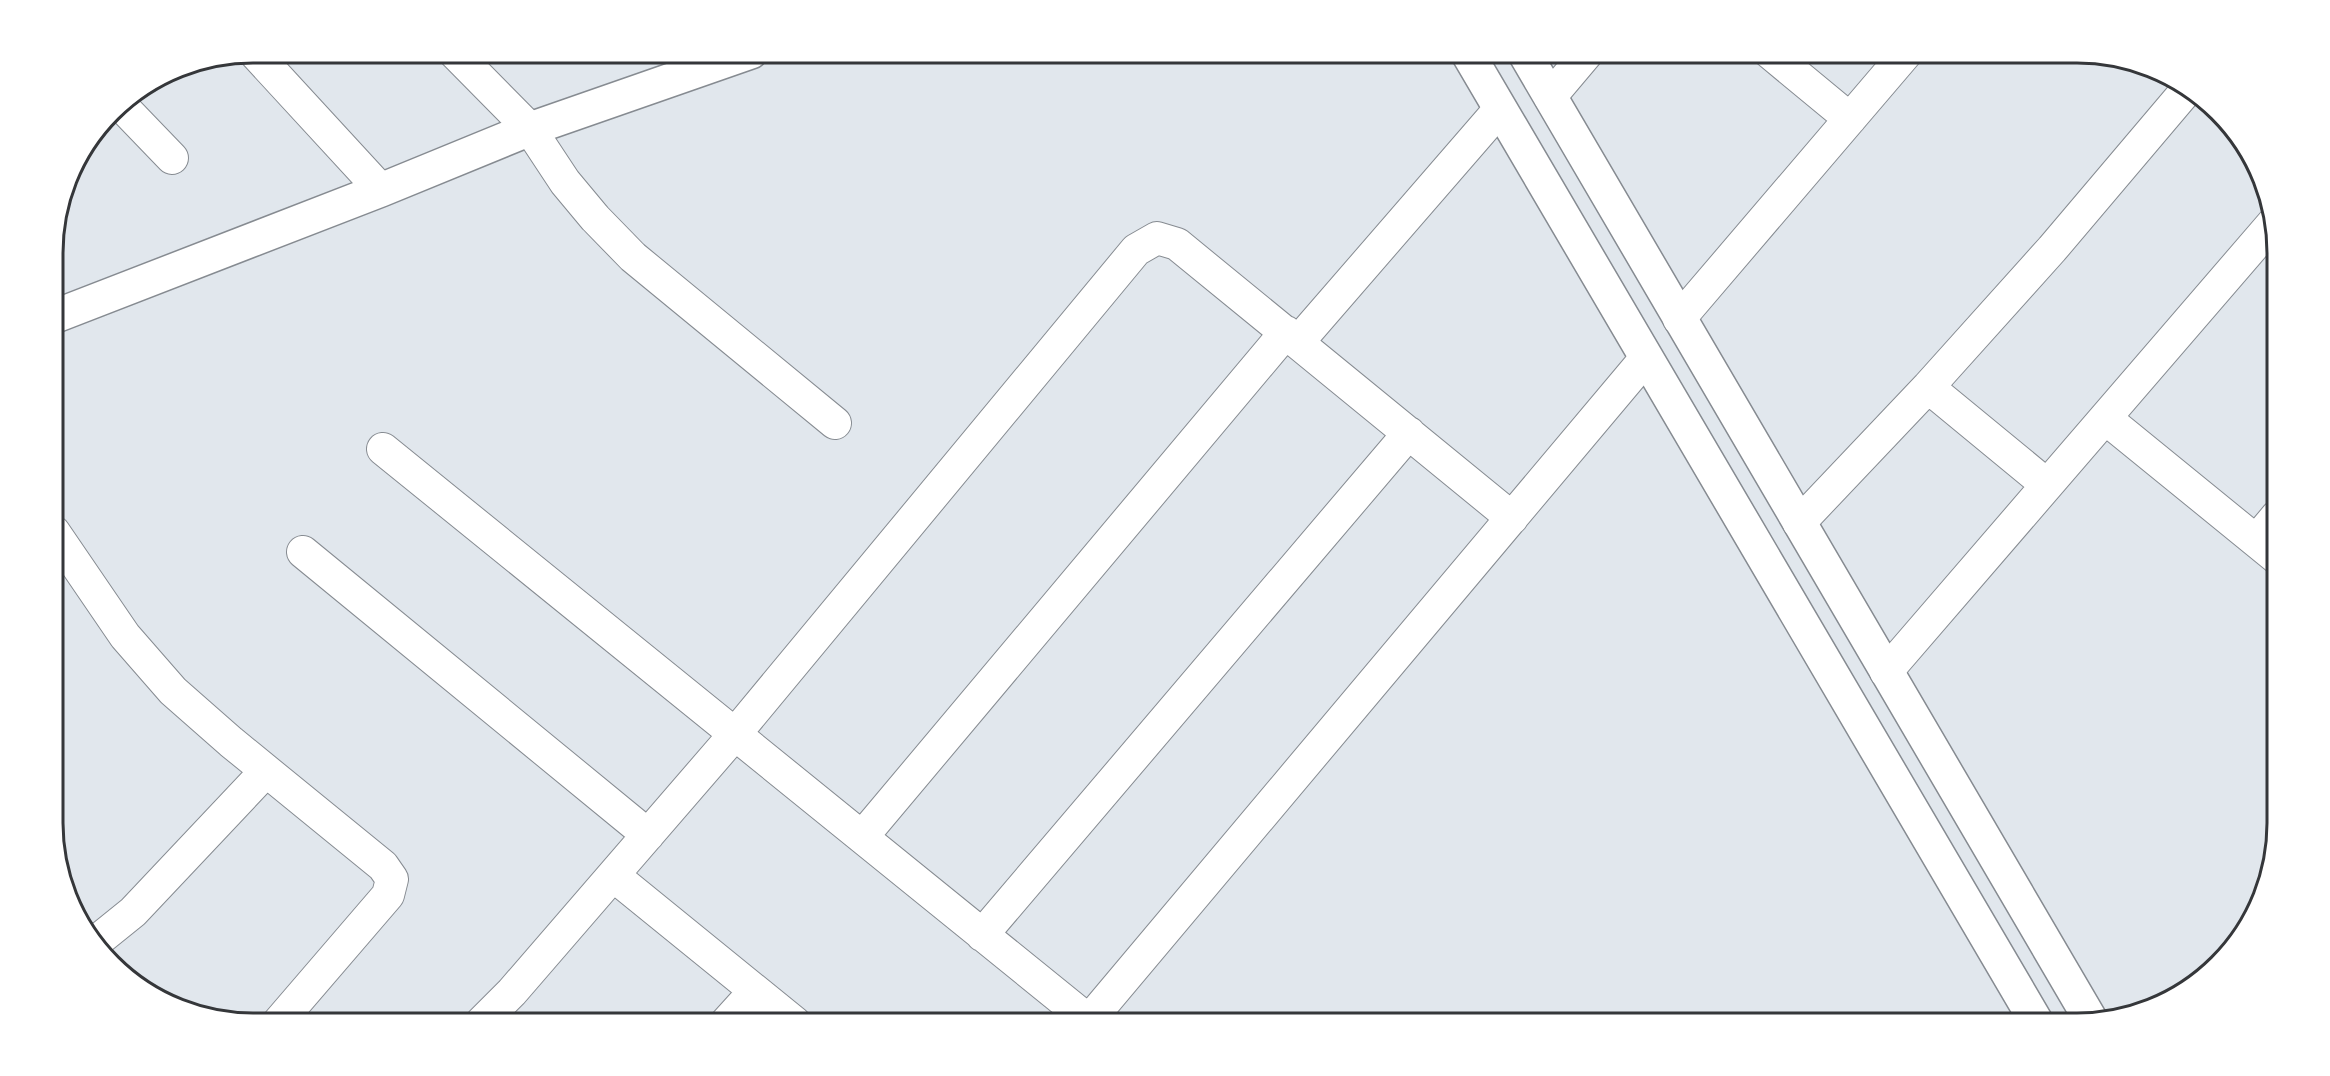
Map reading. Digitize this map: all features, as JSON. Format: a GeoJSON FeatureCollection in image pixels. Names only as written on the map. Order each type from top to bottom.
{"type":"FeatureCollection","features":[{"type":"Feature","properties":{"kind":"main road"},"geometry":{"type":"LineString","coordinates":[[63,312],[381,190],[530,129],[719,63]]}},
{"type":"Feature","properties":{"kind":"main road"},"geometry":{"type":"LineString","coordinates":[[1473,63],[2031,1013]]}},
{"type":"Feature","properties":{"kind":"main road"},"geometry":{"type":"LineString","coordinates":[[1530,63],[2087,1013]]}},
{"type":"Feature","properties":{"kind":"street"},"geometry":{"type":"LineString","coordinates":[[264,63],[381,190]]}},
{"type":"Feature","properties":{"kind":"street"},"geometry":{"type":"LineString","coordinates":[[465,63],[530,129],[565,182],[595,218],[633,257],[835,423]]}},
{"type":"Feature","properties":{"kind":"street"},"geometry":{"type":"LineString","coordinates":[[1550,98],[1579,63]]}},
{"type":"Feature","properties":{"kind":"street"},"geometry":{"type":"LineString","coordinates":[[1782,63],[1850,119]]}},
{"type":"Feature","properties":{"kind":"street"},"geometry":{"type":"LineString","coordinates":[[1679,319],[1898,63]]}},
{"type":"Feature","properties":{"kind":"street"},"geometry":{"type":"LineString","coordinates":[[1799,523],[1928,387],[2052,249],[2182,95]]}},
{"type":"Feature","properties":{"kind":"street"},"geometry":{"type":"LineString","coordinates":[[862,837],[1292,337],[1500,110]]}},
{"type":"Feature","properties":{"kind":"street"},"geometry":{"type":"LineString","coordinates":[[127,111],[172,158]]}},
{"type":"Feature","properties":{"kind":"street"},"geometry":{"type":"LineString","coordinates":[[1886,672],[2265,232]]}},
{"type":"Feature","properties":{"kind":"street"},"geometry":{"type":"LineString","coordinates":[[491,1013],[513,992],[735,734],[1137,250],[1157,238],[1177,244],[1512,518]]}},
{"type":"Feature","properties":{"kind":"street"},"geometry":{"type":"LineString","coordinates":[[1096,1013],[1646,358]]}},
{"type":"Feature","properties":{"kind":"street"},"geometry":{"type":"LineString","coordinates":[[1928,387],[2048,485]]}},
{"type":"Feature","properties":{"kind":"street"},"geometry":{"type":"LineString","coordinates":[[2105,418],[2266,549]]}},
{"type":"Feature","properties":{"kind":"street"},"geometry":{"type":"LineString","coordinates":[[982,935],[1409,433]]}},
{"type":"Feature","properties":{"kind":"street"},"geometry":{"type":"LineString","coordinates":[[383,449],[1077,1013]]}},
{"type":"Feature","properties":{"kind":"street"},"geometry":{"type":"LineString","coordinates":[[63,545],[125,636],[173,691],[266,771],[383,866],[392,879],[388,895],[287,1013]]}},
{"type":"Feature","properties":{"kind":"street"},"geometry":{"type":"LineString","coordinates":[[303,552],[648,835]]}},
{"type":"Feature","properties":{"kind":"street"},"geometry":{"type":"LineString","coordinates":[[101,937],[133,912],[266,771]]}},
{"type":"Feature","properties":{"kind":"street"},"geometry":{"type":"LineString","coordinates":[[614,876],[782,1013]]}},
{"type":"Feature","properties":{"kind":"street"},"geometry":{"type":"LineString","coordinates":[[735,1013],[755,991]]}}]}
